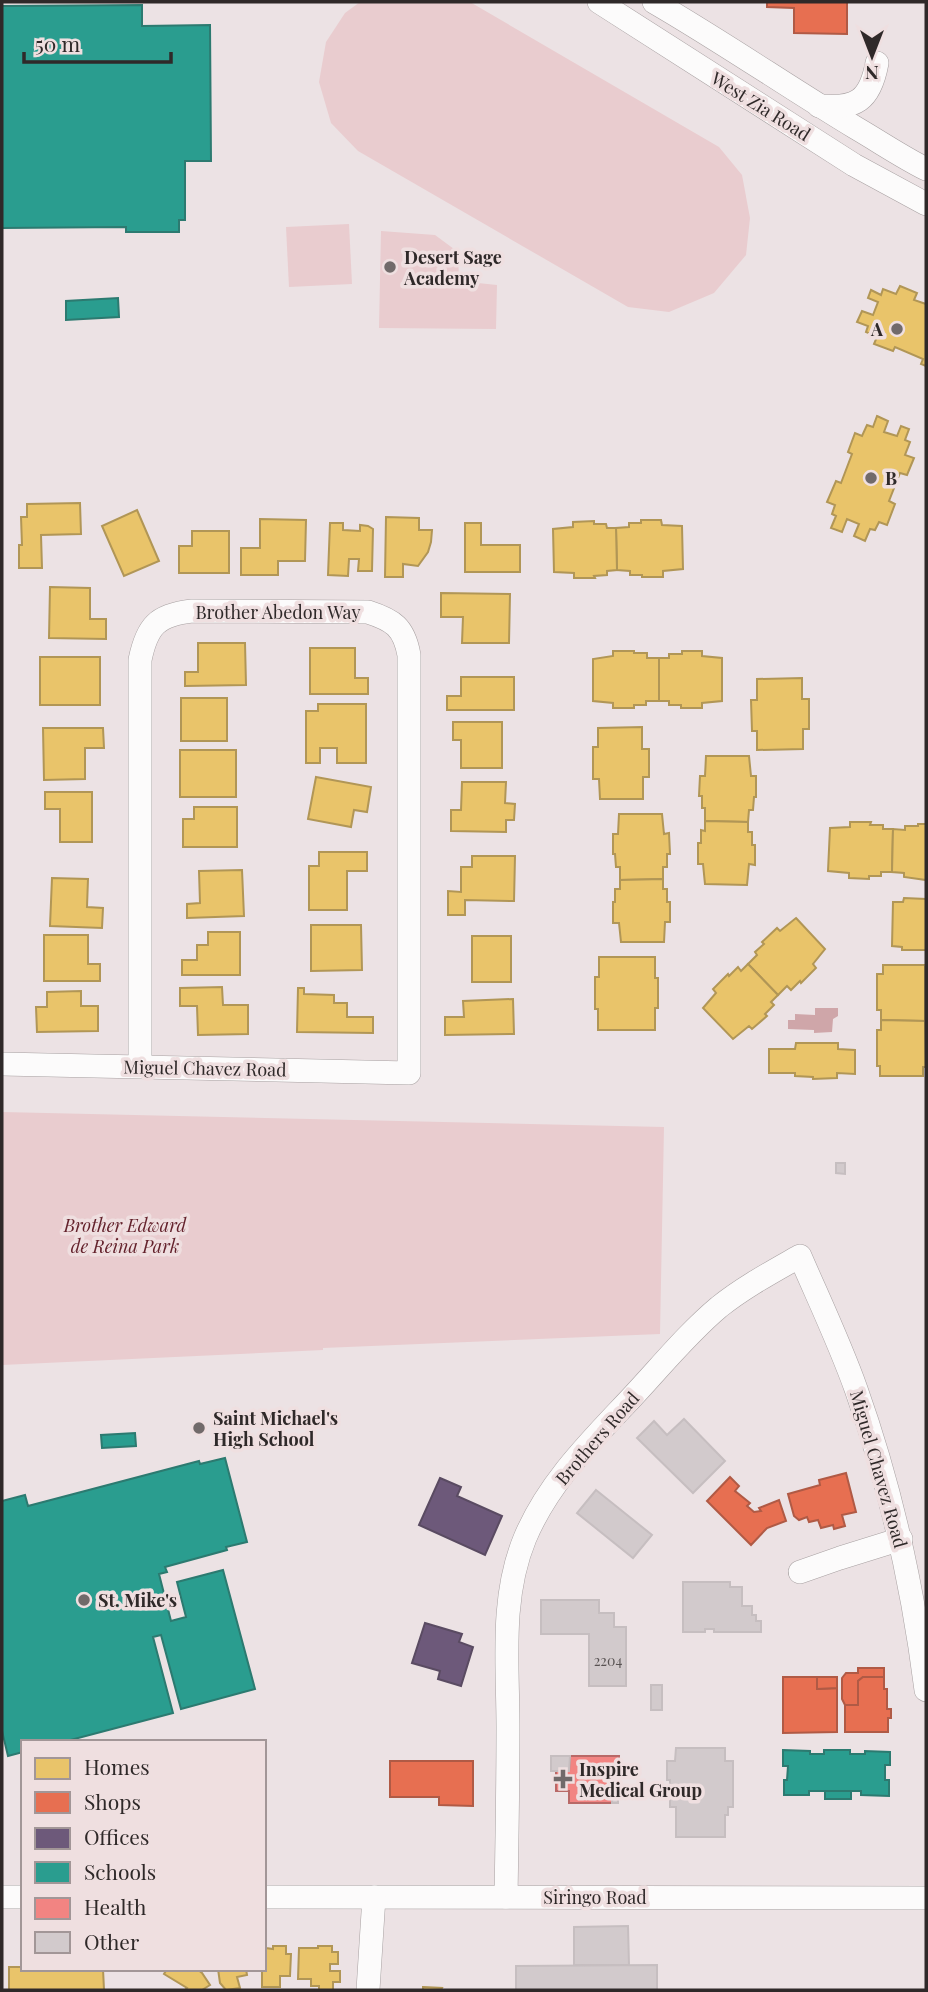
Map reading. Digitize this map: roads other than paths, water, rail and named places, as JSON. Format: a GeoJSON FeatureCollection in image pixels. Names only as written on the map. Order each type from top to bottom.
{"type":"FeatureCollection","features":[{"type":"Feature","properties":{"kind":"street","name":"West Zia Road"},"geometry":{"type":"LineString","coordinates":[[599,2],[854,165],[926,204]]}},
{"type":"Feature","properties":{"kind":"street","name":"West Zia Road"},"geometry":{"type":"LineString","coordinates":[[654,2],[899,156],[926,169]]}},
{"type":"Feature","properties":{"kind":"street"},"geometry":{"type":"LineString","coordinates":[[818,106],[838,108],[863,97],[874,81],[877,64]]}},
{"type":"Feature","properties":{"kind":"street","name":"Brother Abedon Way"},"geometry":{"type":"LineString","coordinates":[[140,1067],[141,660],[144,638],[152,627],[165,617],[179,612],[368,612],[397,626],[406,638],[409,655],[409,1073]]}},
{"type":"Feature","properties":{"kind":"street","name":"Miguel Chavez Road"},"geometry":{"type":"LineString","coordinates":[[2,1065],[409,1073]]}},
{"type":"Feature","properties":{"kind":"street","name":"Miguel Chavez Road"},"geometry":{"type":"LineString","coordinates":[[800,1256],[855,1386],[883,1474],[901,1539],[918,1623],[926,1690]]}},
{"type":"Feature","properties":{"kind":"street","name":"Brothers Road"},"geometry":{"type":"LineString","coordinates":[[506,1897],[506,1640],[512,1582],[525,1538],[558,1479],[694,1331],[748,1285],[800,1256]]}},
{"type":"Feature","properties":{"kind":"street"},"geometry":{"type":"LineString","coordinates":[[800,1572],[901,1539]]}},
{"type":"Feature","properties":{"kind":"street"},"geometry":{"type":"LineString","coordinates":[[2,1897],[21,1897]]}},
{"type":"Feature","properties":{"kind":"street","name":"Siringo Road"},"geometry":{"type":"LineString","coordinates":[[266,1897],[926,1898]]}},
{"type":"Feature","properties":{"kind":"street"},"geometry":{"type":"LineString","coordinates":[[368,1990],[374,1897]]}},
{"type":"Feature","properties":{"kind":"place","name":"Desert Sage Academy"},"geometry":{"type":"Point","coordinates":[390,267]}},
{"type":"Feature","properties":{"kind":"place","name":"A"},"geometry":{"type":"Point","coordinates":[897,329]}},
{"type":"Feature","properties":{"kind":"place","name":"B"},"geometry":{"type":"Point","coordinates":[871,478]}},
{"type":"Feature","properties":{"kind":"place","name":"Saint Michael's High School"},"geometry":{"type":"Point","coordinates":[199,1428]}},
{"type":"Feature","properties":{"kind":"place","name":"St. Mike's"},"geometry":{"type":"Point","coordinates":[84,1600]}},
{"type":"Feature","properties":{"kind":"place","name":"Inspire Medical Group"},"geometry":{"type":"Point","coordinates":[563,1779]}},
{"type":"Feature","properties":{"kind":"park label","name":"Brother Edward de Reina Park"},"geometry":{"type":"Point","coordinates":[125,1235]}}]}
